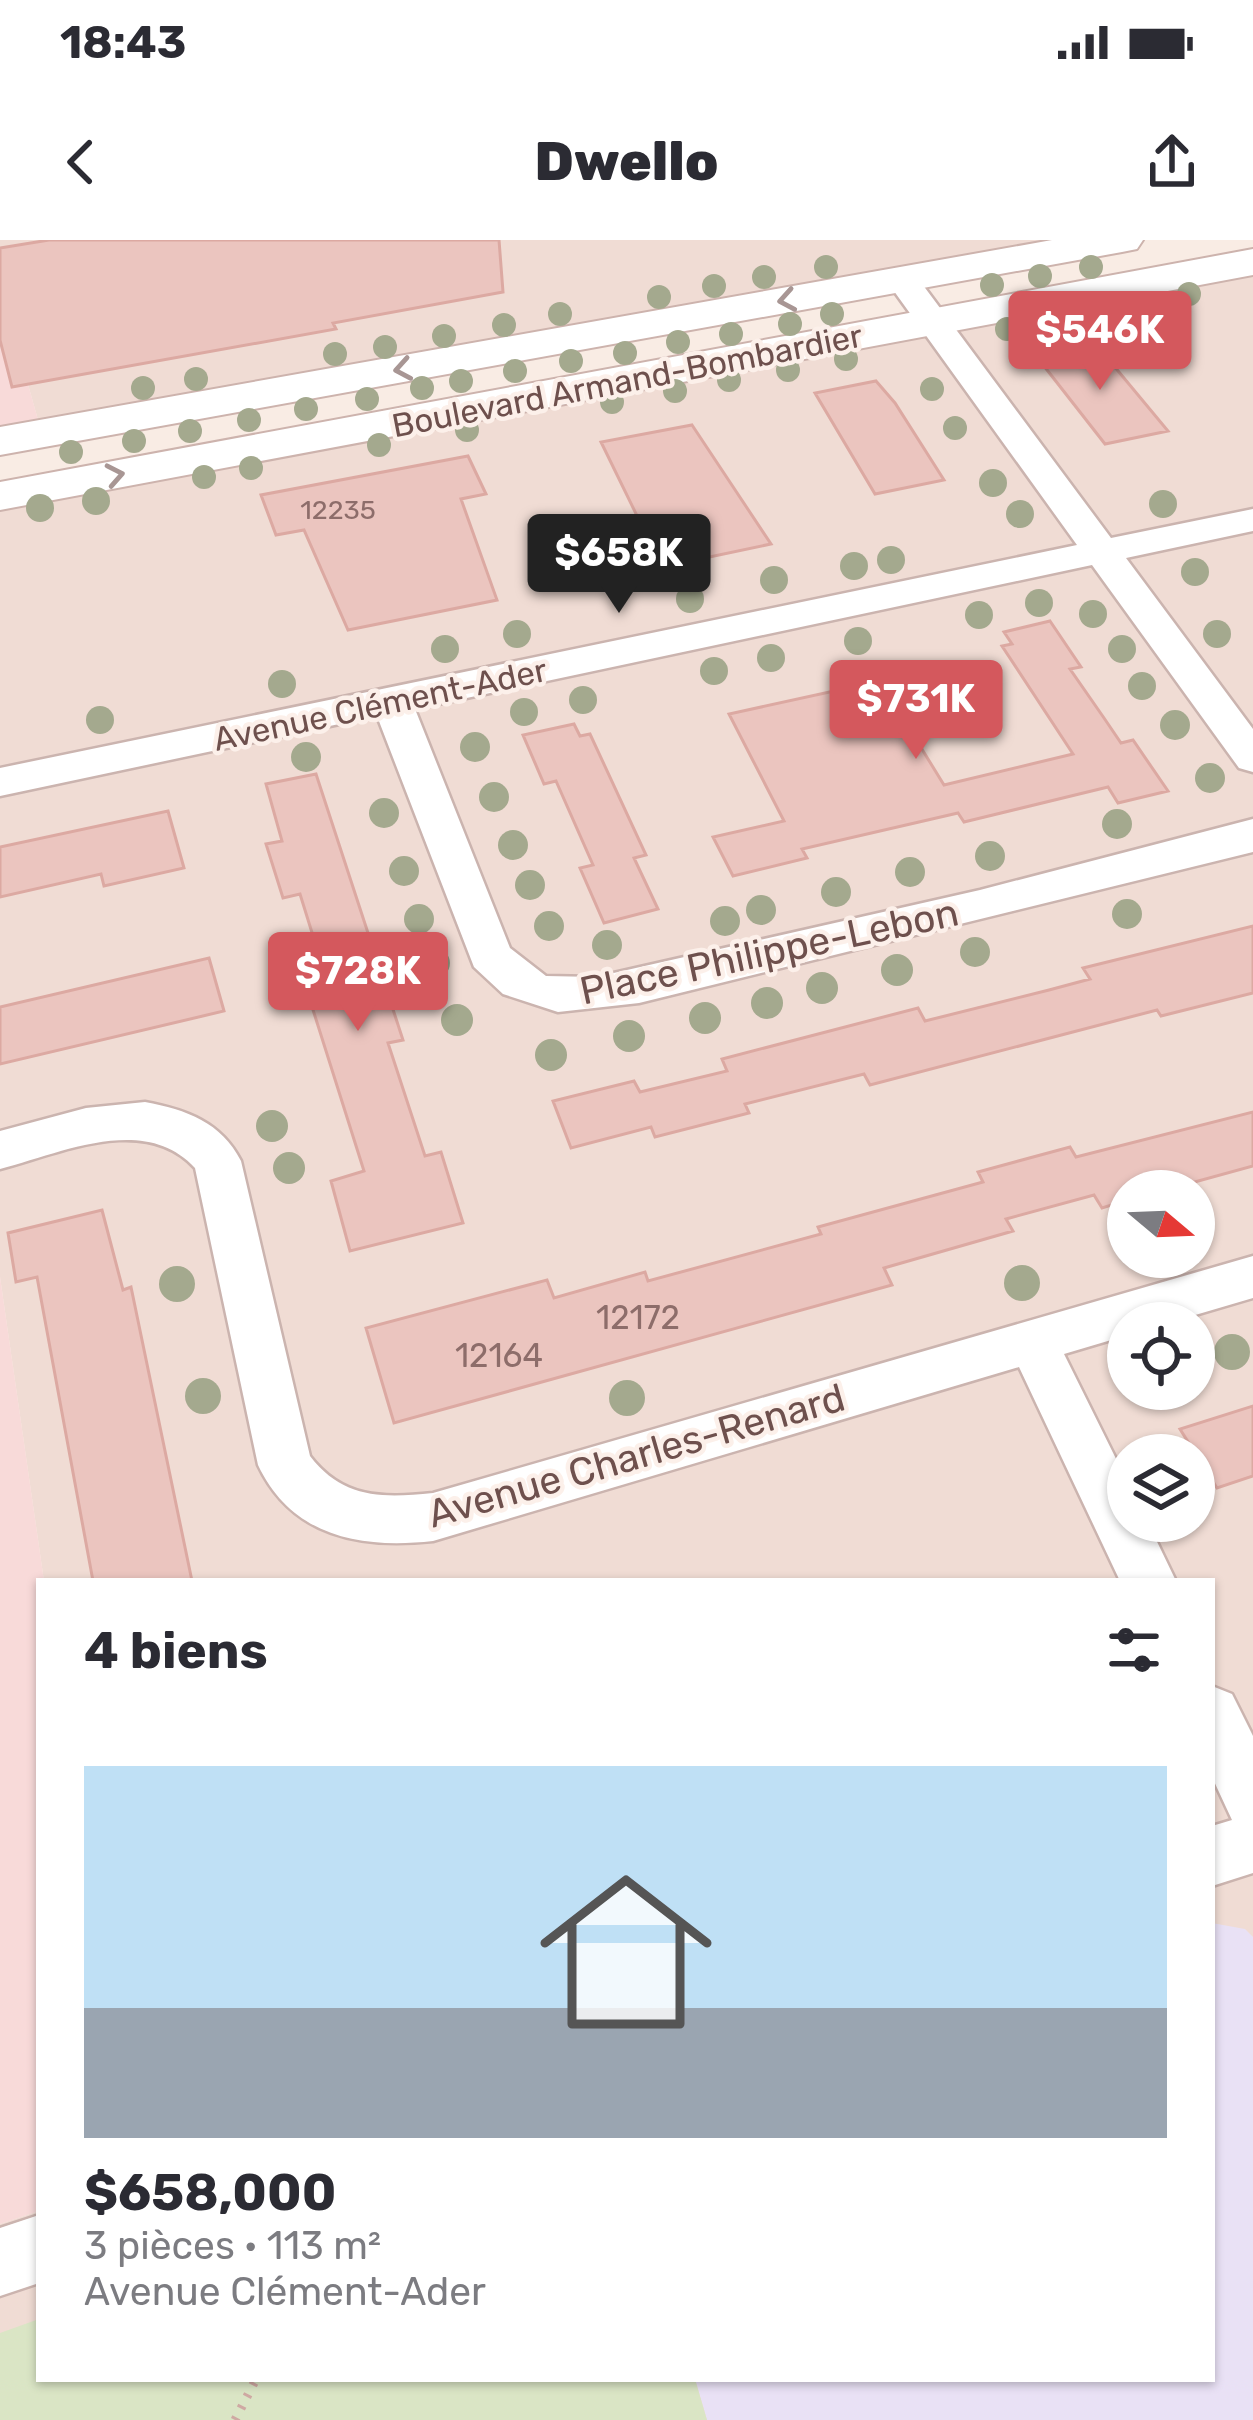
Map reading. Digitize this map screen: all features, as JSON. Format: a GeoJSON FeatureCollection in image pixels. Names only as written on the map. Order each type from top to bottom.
{"type":"FeatureCollection","features":[{"type":"Feature","properties":{"kind":"street","name":"Boulevard Armand-Bombardier"},"geometry":{"type":"LineString","coordinates":[[0,441],[1122,240]]}},
{"type":"Feature","properties":{"kind":"street","name":"Boulevard Armand-Bombardier"},"geometry":{"type":"LineString","coordinates":[[0,496],[1253,262]]}},
{"type":"Feature","properties":{"kind":"street"},"geometry":{"type":"LineString","coordinates":[[902,280],[1253,758]]}},
{"type":"Feature","properties":{"kind":"street","name":"Avenue Clément-Ader"},"geometry":{"type":"LineString","coordinates":[[0,782],[1253,520]]}},
{"type":"Feature","properties":{"kind":"street","name":"Place Philippe-Lebon"},"geometry":{"type":"LineString","coordinates":[[392,702],[490,955],[504,975],[530,989],[562,996],[598,993],[790,952],[1239,842],[1253,834]]}},
{"type":"Feature","properties":{"kind":"street","name":"Avenue Charles-Renard"},"geometry":{"type":"LineString","coordinates":[[0,1150],[121,1121],[153,1119],[184,1127],[203,1139],[218,1161],[285,1466],[305,1496],[342,1515],[385,1523],[433,1517],[1253,1277]]}},
{"type":"Feature","properties":{"kind":"street"},"geometry":{"type":"LineString","coordinates":[[1032,1341],[1147,1578]]}},
{"type":"Feature","properties":{"kind":"street"},"geometry":{"type":"LineString","coordinates":[[1215,1720],[1253,1799]]}},
{"type":"Feature","properties":{"kind":"street"},"geometry":{"type":"LineString","coordinates":[[1215,1855],[1253,1843]]}},
{"type":"Feature","properties":{"kind":"street"},"geometry":{"type":"LineString","coordinates":[[0,2262],[36,2250]]}},
{"type":"Feature","properties":{"kind":"path"},"geometry":{"type":"LineString","coordinates":[[235,2420],[254,2382]]}},
{"type":"Feature","properties":{"kind":"shaded area"},"geometry":{"type":"Polygon","coordinates":[[[0,240],[1092,240],[42,434],[0,285],[0,240]]]}},
{"type":"Feature","properties":{"kind":"shaded area"},"geometry":{"type":"Polygon","coordinates":[[[1253,262],[1253,2420],[0,2420],[0,2224],[36,2212],[36,2382],[1215,2382],[1215,1578],[44,1578],[0,1277],[0,500],[1253,262]]]}},
{"type":"Feature","properties":{"kind":"shaded area"},"geometry":{"type":"Polygon","coordinates":[[[0,285],[42,434],[0,441],[0,285]]]}},
{"type":"Feature","properties":{"kind":"shaded area"},"geometry":{"type":"Polygon","coordinates":[[[0,1277],[44,1578],[36,1578],[36,2212],[0,2224],[0,1277]]]}},
{"type":"Feature","properties":{"kind":"shaded area"},"geometry":{"type":"Polygon","coordinates":[[[1215,1924],[1245,1929],[1253,1937],[1253,2420],[707,2420],[696,2382],[1215,2382],[1215,1924]]]}},
{"type":"Feature","properties":{"kind":"green space"},"geometry":{"type":"Polygon","coordinates":[[[36,2320],[36,2382],[696,2382],[707,2420],[0,2420],[0,2333],[36,2320]]]}},
{"type":"Feature","properties":{"kind":"building"},"geometry":{"type":"Polygon","coordinates":[[[49,240],[499,240],[503,292],[333,323],[336,329],[12,387],[0,340],[0,248],[49,240]]]}},
{"type":"Feature","properties":{"kind":"building"},"geometry":{"type":"Polygon","coordinates":[[[1094,342],[1168,431],[1105,444],[1033,352],[1094,342]]]}},
{"type":"Feature","properties":{"kind":"building"},"geometry":{"type":"Polygon","coordinates":[[[876,381],[944,480],[875,494],[815,393],[876,381]]]}},
{"type":"Feature","properties":{"kind":"building"},"geometry":{"type":"Polygon","coordinates":[[[692,425],[771,544],[662,567],[601,442],[692,425]]]}},
{"type":"Feature","properties":{"kind":"building"},"geometry":{"type":"Polygon","coordinates":[[[468,456],[486,494],[461,499],[497,600],[348,630],[304,530],[276,535],[261,495],[468,456]]]}},
{"type":"Feature","properties":{"kind":"building"},"geometry":{"type":"Polygon","coordinates":[[[1050,621],[1081,667],[1070,669],[1121,743],[1133,740],[1168,791],[1118,803],[1108,787],[964,822],[958,813],[802,849],[807,858],[733,876],[713,837],[784,821],[729,714],[880,681],[944,785],[1073,754],[1002,646],[1012,644],[1004,632],[1050,621]]]}},
{"type":"Feature","properties":{"kind":"building"},"geometry":{"type":"Polygon","coordinates":[[[574,724],[580,736],[590,734],[646,855],[634,858],[658,909],[604,923],[580,868],[593,865],[556,781],[544,784],[523,735],[574,724]]]}},
{"type":"Feature","properties":{"kind":"building"},"geometry":{"type":"Polygon","coordinates":[[[316,774],[403,1040],[388,1043],[425,1156],[441,1152],[463,1223],[350,1251],[331,1181],[364,1171],[308,994],[326,990],[328,984],[300,894],[283,898],[266,844],[282,841],[266,784],[316,774]]]}},
{"type":"Feature","properties":{"kind":"building"},"geometry":{"type":"Polygon","coordinates":[[[168,811],[184,868],[104,886],[101,874],[0,897],[0,847],[168,811]]]}},
{"type":"Feature","properties":{"kind":"building"},"geometry":{"type":"Polygon","coordinates":[[[1253,926],[1253,993],[1161,1016],[1157,1010],[870,1085],[864,1074],[745,1104],[749,1113],[655,1137],[651,1127],[571,1148],[553,1101],[634,1081],[640,1092],[727,1071],[722,1059],[918,1008],[925,1021],[1049,990],[1090,979],[1083,968],[1253,926]]]}},
{"type":"Feature","properties":{"kind":"building"},"geometry":{"type":"Polygon","coordinates":[[[209,958],[224,1011],[0,1064],[0,1007],[209,958]]]}},
{"type":"Feature","properties":{"kind":"building"},"geometry":{"type":"Polygon","coordinates":[[[1253,1112],[1253,1166],[1215,1176],[1215,1170],[1107,1170],[1107,1206],[1102,1208],[1094,1195],[1006,1219],[1013,1231],[884,1268],[892,1285],[394,1423],[366,1328],[547,1280],[554,1298],[645,1272],[648,1281],[821,1234],[818,1227],[983,1182],[978,1172],[1070,1147],[1076,1157],[1253,1112]]]}},
{"type":"Feature","properties":{"kind":"building"},"geometry":{"type":"Polygon","coordinates":[[[102,1210],[123,1290],[131,1287],[191,1578],[92,1578],[37,1277],[16,1282],[8,1233],[102,1210]]]}},
{"type":"Feature","properties":{"kind":"building"},"geometry":{"type":"Polygon","coordinates":[[[1253,1406],[1253,1476],[1217,1488],[1215,1434],[1183,1434],[1180,1429],[1253,1406]]]}}]}
